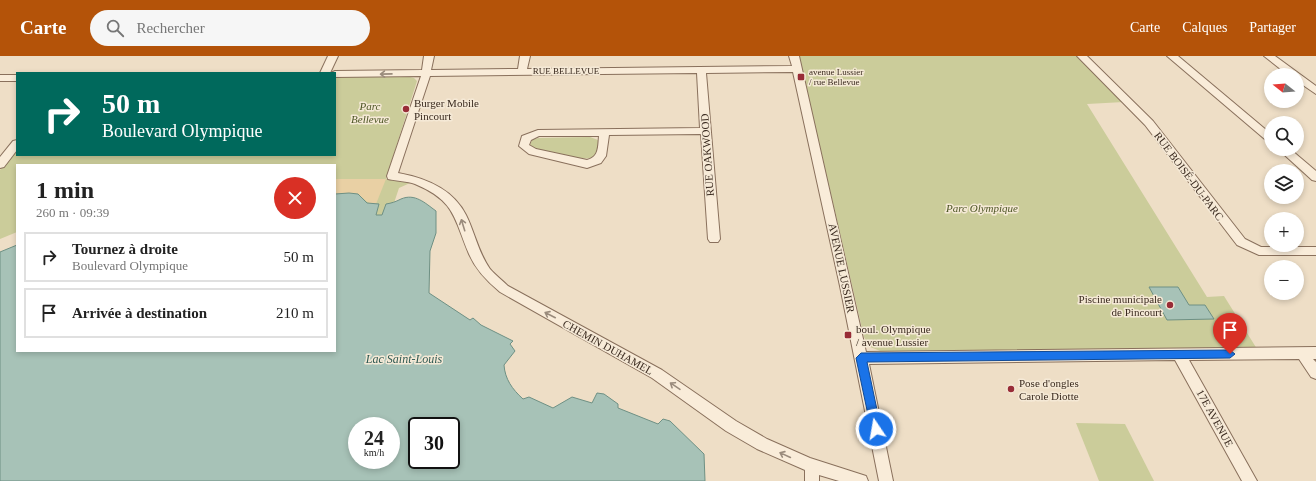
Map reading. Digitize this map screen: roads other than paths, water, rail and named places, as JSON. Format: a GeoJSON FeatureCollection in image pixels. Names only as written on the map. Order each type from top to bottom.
{"type":"FeatureCollection","features":[{"type":"Feature","properties":{"kind":"street"},"geometry":{"type":"LineString","coordinates":[[325,72],[333,56]]}},
{"type":"Feature","properties":{"kind":"street"},"geometry":{"type":"LineString","coordinates":[[425,73],[429,56]]}},
{"type":"Feature","properties":{"kind":"street"},"geometry":{"type":"LineString","coordinates":[[522,72],[525,56]]}},
{"type":"Feature","properties":{"kind":"street","name":"AVENUE LUSSIER"},"geometry":{"type":"LineString","coordinates":[[794,56],[861,358],[886,481]]}},
{"type":"Feature","properties":{"kind":"street","name":"RUE BOISÉ-DU-PARC"},"geometry":{"type":"LineString","coordinates":[[1082,56],[1148,123],[1241,242],[1259,251],[1316,251]]}},
{"type":"Feature","properties":{"kind":"street"},"geometry":{"type":"LineString","coordinates":[[1172,56],[1264,133]]}},
{"type":"Feature","properties":{"kind":"street"},"geometry":{"type":"LineString","coordinates":[[1269,56],[1285,68]]}},
{"type":"Feature","properties":{"kind":"street","name":"RUE BELLEVUE"},"geometry":{"type":"LineString","coordinates":[[336,74],[798,69]]}},
{"type":"Feature","properties":{"kind":"street","name":"RUE OAKWOOD"},"geometry":{"type":"LineString","coordinates":[[701,70],[714,239]]}},
{"type":"Feature","properties":{"kind":"street","name":"CHEMIN DUHAMEL"},"geometry":{"type":"LineString","coordinates":[[425,73],[425,80],[392,176],[416,180],[435,189],[451,201],[461,216],[475,255],[487,274],[504,289],[657,374],[750,437],[786,456],[812,466],[861,481]]}},
{"type":"Feature","properties":{"kind":"street"},"geometry":{"type":"LineString","coordinates":[[0,78],[16,78]]}},
{"type":"Feature","properties":{"kind":"street"},"geometry":{"type":"LineString","coordinates":[[1304,82],[1316,91]]}},
{"type":"Feature","properties":{"kind":"street"},"geometry":{"type":"LineString","coordinates":[[604,133],[602,154],[597,161],[587,164],[576,163],[533,152],[524,146],[526,138],[538,133],[706,131]]}},
{"type":"Feature","properties":{"kind":"street"},"geometry":{"type":"LineString","coordinates":[[0,164],[16,144]]}},
{"type":"Feature","properties":{"kind":"street"},"geometry":{"type":"LineString","coordinates":[[1291,156],[1316,177]]}},
{"type":"Feature","properties":{"kind":"street"},"geometry":{"type":"LineString","coordinates":[[1302,353],[1316,373]]}},
{"type":"Feature","properties":{"kind":"street"},"geometry":{"type":"LineString","coordinates":[[861,358],[1316,353]]}},
{"type":"Feature","properties":{"kind":"street","name":"17E AVENUE"},"geometry":{"type":"LineString","coordinates":[[1179,355],[1250,481]]}},
{"type":"Feature","properties":{"kind":"street"},"geometry":{"type":"LineString","coordinates":[[812,466],[812,481]]}},
{"type":"Feature","properties":{"kind":"water","name":"Lac Saint-Louis"},"geometry":{"type":"Polygon","coordinates":[[[349,193],[358,194],[367,203],[379,204],[376,215],[382,215],[386,204],[406,197],[420,200],[436,211],[436,233],[430,251],[429,293],[470,320],[473,318],[481,325],[513,341],[510,344],[515,351],[504,365],[512,388],[523,399],[529,397],[553,408],[572,397],[592,403],[597,393],[604,394],[618,404],[618,408],[658,424],[663,419],[670,421],[704,454],[705,481],[0,481],[0,252],[16,245],[16,352],[336,352],[336,194],[349,193]]]}},
{"type":"Feature","properties":{"kind":"water"},"geometry":{"type":"Polygon","coordinates":[[[1149,287],[1178,287],[1189,305],[1205,305],[1214,319],[1167,320],[1149,287]]]}},
{"type":"Feature","properties":{"kind":"place","name":"avenue Lussier / rue Bellevue"},"geometry":{"type":"Point","coordinates":[801,77]}},
{"type":"Feature","properties":{"kind":"place","name":"Burger Mobile Pincourt"},"geometry":{"type":"Point","coordinates":[406,109]}},
{"type":"Feature","properties":{"kind":"place","name":"Piscine municipale de Pincourt"},"geometry":{"type":"Point","coordinates":[1170,305]}},
{"type":"Feature","properties":{"kind":"place","name":"boul. Olympique / avenue Lussier"},"geometry":{"type":"Point","coordinates":[848,335]}},
{"type":"Feature","properties":{"kind":"place","name":"Pose d'ongles Carole Diotte"},"geometry":{"type":"Point","coordinates":[1011,389]}},
{"type":"Feature","properties":{"kind":"park label","name":"Parc Bellevue"},"geometry":{"type":"Point","coordinates":[370,112]}},
{"type":"Feature","properties":{"kind":"park label","name":"Parc Olympique"},"geometry":{"type":"Point","coordinates":[982,208]}}]}
